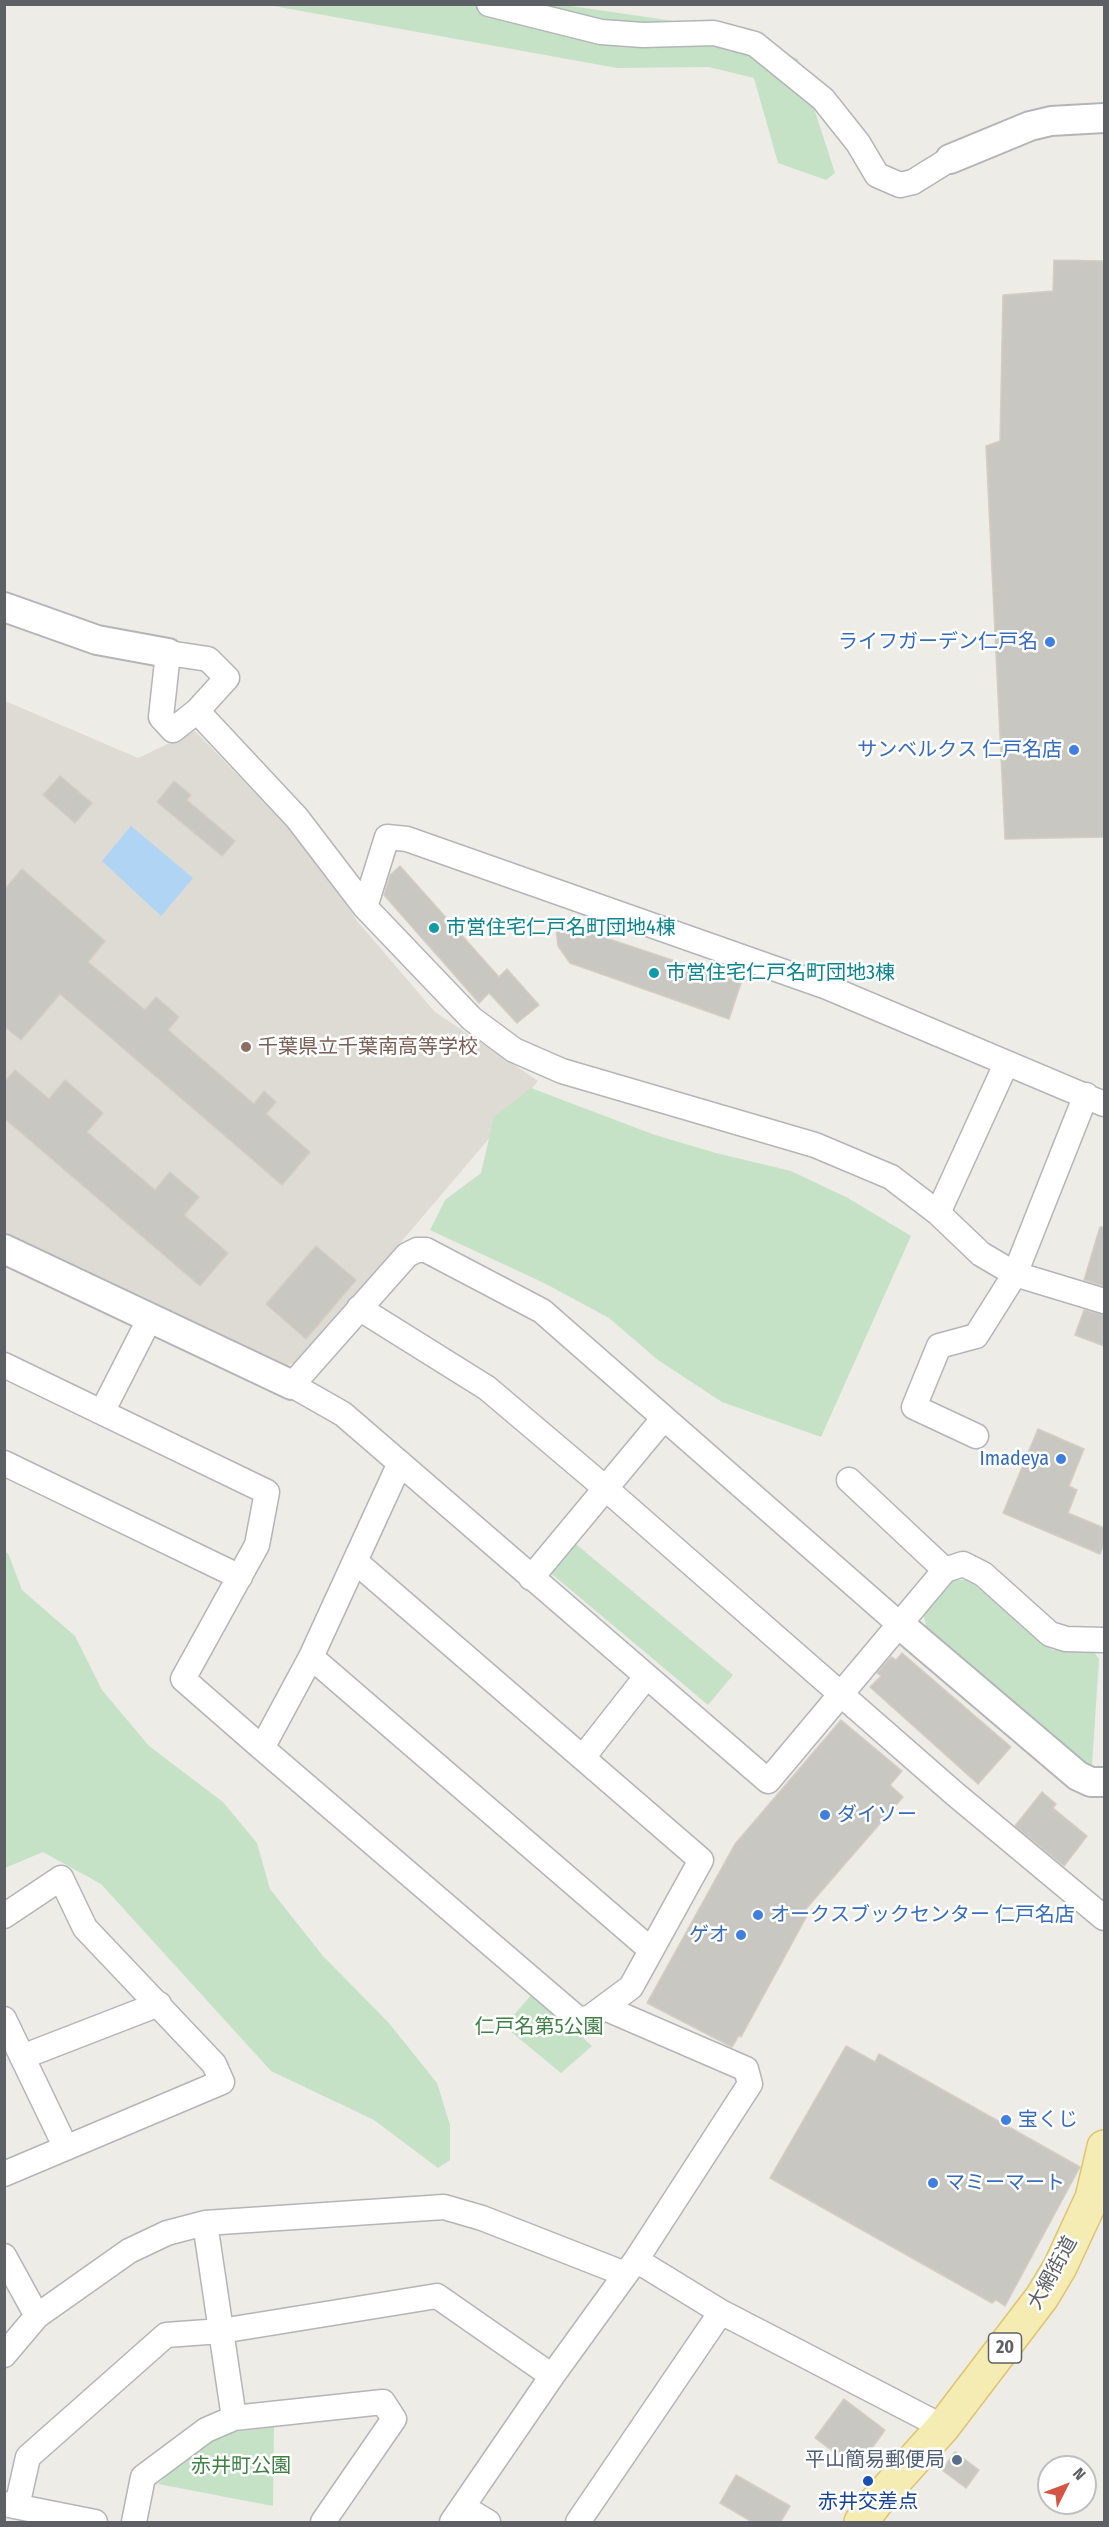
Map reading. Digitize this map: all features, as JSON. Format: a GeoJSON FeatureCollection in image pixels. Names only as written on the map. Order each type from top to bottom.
{"type":"FeatureCollection","features":[{"type":"Feature","properties":{"kind":"main road","name":"大網街道"},"geometry":{"type":"LineString","coordinates":[[861,2523],[877,2501],[943,2427],[1021,2328],[1060,2267],[1092,2198],[1104,2147]]}},
{"type":"Feature","properties":{"kind":"street"},"geometry":{"type":"LineString","coordinates":[[489,4],[601,32],[643,35],[714,33],[755,44],[823,99],[858,143],[877,175],[900,185],[913,182],[950,159],[1029,126],[1051,121],[1104,118]]}},
{"type":"Feature","properties":{"kind":"street"},"geometry":{"type":"LineString","coordinates":[[4,607],[97,639],[208,659],[227,678],[197,711],[173,730],[161,717],[168,653]]}},
{"type":"Feature","properties":{"kind":"street"},"geometry":{"type":"LineString","coordinates":[[197,711],[297,818],[365,907],[472,1019],[514,1050],[562,1071],[815,1145],[891,1176],[938,1213],[981,1254],[1015,1274],[1104,1301]]}},
{"type":"Feature","properties":{"kind":"street"},"geometry":{"type":"LineString","coordinates":[[365,907],[387,837],[407,839],[827,987],[1006,1064],[1095,1099],[1015,1274],[976,1336],[939,1346],[914,1407],[976,1436]]}},
{"type":"Feature","properties":{"kind":"street"},"geometry":{"type":"LineString","coordinates":[[938,1213],[1006,1064]]}},
{"type":"Feature","properties":{"kind":"street"},"geometry":{"type":"LineString","coordinates":[[4,1249],[292,1385],[343,1414],[768,1781],[898,1623],[945,1570],[963,1564],[982,1574],[1050,1634],[1066,1639],[1104,1640]]}},
{"type":"Feature","properties":{"kind":"street"},"geometry":{"type":"LineString","coordinates":[[292,1385],[407,1255],[417,1250],[426,1250],[542,1311],[898,1623],[1078,1776],[1090,1782],[1104,1782]]}},
{"type":"Feature","properties":{"kind":"street"},"geometry":{"type":"LineString","coordinates":[[359,1308],[487,1388],[604,1487],[955,1794],[1104,1918]]}},
{"type":"Feature","properties":{"kind":"street"},"geometry":{"type":"LineString","coordinates":[[102,1412],[150,1318]]}},
{"type":"Feature","properties":{"kind":"street"},"geometry":{"type":"LineString","coordinates":[[4,1365],[267,1492],[257,1545],[183,1679],[577,2018],[588,2019],[631,1987],[701,1860],[584,1756],[356,1562]]}},
{"type":"Feature","properties":{"kind":"street"},"geometry":{"type":"LineString","coordinates":[[531,1578],[604,1487],[664,1418]]}},
{"type":"Feature","properties":{"kind":"street"},"geometry":{"type":"LineString","coordinates":[[4,1463],[240,1577]]}},
{"type":"Feature","properties":{"kind":"street"},"geometry":{"type":"LineString","coordinates":[[262,1748],[311,1657],[400,1463]]}},
{"type":"Feature","properties":{"kind":"street"},"geometry":{"type":"LineString","coordinates":[[849,1480],[945,1570]]}},
{"type":"Feature","properties":{"kind":"street"},"geometry":{"type":"LineString","coordinates":[[311,1657],[651,1950]]}},
{"type":"Feature","properties":{"kind":"street"},"geometry":{"type":"LineString","coordinates":[[584,1756],[646,1677]]}},
{"type":"Feature","properties":{"kind":"street"},"geometry":{"type":"LineString","coordinates":[[4,1916],[62,1878],[85,1928],[214,2064],[222,2082],[4,2174]]}},
{"type":"Feature","properties":{"kind":"street"},"geometry":{"type":"LineString","coordinates":[[22,2056],[159,2004]]}},
{"type":"Feature","properties":{"kind":"street"},"geometry":{"type":"LineString","coordinates":[[488,2523],[458,2515],[552,2376],[630,2267],[750,2084],[746,2069],[605,2008]]}},
{"type":"Feature","properties":{"kind":"street"},"geometry":{"type":"LineString","coordinates":[[4,2019],[66,2148]]}},
{"type":"Feature","properties":{"kind":"street"},"geometry":{"type":"LineString","coordinates":[[4,2355],[37,2316],[129,2251],[167,2233],[204,2223],[444,2207],[630,2267],[943,2427]]}},
{"type":"Feature","properties":{"kind":"street"},"geometry":{"type":"LineString","coordinates":[[204,2223],[234,2418]]}},
{"type":"Feature","properties":{"kind":"street"},"geometry":{"type":"LineString","coordinates":[[4,2256],[37,2316]]}},
{"type":"Feature","properties":{"kind":"street"},"geometry":{"type":"LineString","coordinates":[[95,2523],[11,2505],[28,2457],[166,2335],[221,2331],[437,2296],[552,2376]]}},
{"type":"Feature","properties":{"kind":"street"},"geometry":{"type":"LineString","coordinates":[[578,2523],[721,2312]]}},
{"type":"Feature","properties":{"kind":"street"},"geometry":{"type":"LineString","coordinates":[[134,2523],[143,2478],[206,2430],[234,2418],[383,2402],[394,2419],[323,2523]]}},
{"type":"Feature","properties":{"kind":"shaded area","name":"千葉県立千葉南高等学校"},"geometry":{"type":"Polygon","coordinates":[[[5,701],[138,758],[195,731],[313,853],[357,921],[435,1012],[538,1081],[299,1362],[279,1367],[5,1238],[5,701]]]}},
{"type":"Feature","properties":{"kind":"green space"},"geometry":{"type":"Polygon","coordinates":[[[268,5],[564,5],[735,30],[798,59],[835,173],[826,180],[778,163],[754,78],[709,67],[617,68],[268,5]]]}},
{"type":"Feature","properties":{"kind":"green space"},"geometry":{"type":"Polygon","coordinates":[[[531,1088],[655,1135],[791,1171],[848,1198],[911,1236],[821,1437],[722,1402],[658,1360],[609,1318],[544,1283],[430,1230],[445,1200],[481,1173],[494,1117],[531,1088]]]}},
{"type":"Feature","properties":{"kind":"green space"},"geometry":{"type":"Polygon","coordinates":[[[571,1540],[733,1675],[708,1705],[547,1570],[571,1540]]]}},
{"type":"Feature","properties":{"kind":"green space"},"geometry":{"type":"Polygon","coordinates":[[[4,1552],[8,1553],[22,1590],[75,1636],[102,1690],[149,1746],[223,1802],[257,1843],[270,1889],[323,1956],[388,2022],[437,2083],[450,2125],[450,2160],[438,2168],[374,2120],[271,2071],[101,1884],[43,1852],[5,1868],[4,1552]]]}},
{"type":"Feature","properties":{"kind":"green space"},"geometry":{"type":"Polygon","coordinates":[[[953,1580],[969,1580],[1052,1650],[1094,1652],[1099,1659],[1092,1766],[1083,1765],[927,1630],[923,1613],[953,1580]]]}},
{"type":"Feature","properties":{"kind":"green space","name":"仁戸名第5公園"},"geometry":{"type":"Polygon","coordinates":[[[533,1993],[592,2046],[561,2073],[504,2026],[533,1993]]]}},
{"type":"Feature","properties":{"kind":"green space","name":"赤井町公園"},"geometry":{"type":"Polygon","coordinates":[[[274,2427],[273,2506],[158,2484],[210,2435],[274,2427]]]}},
{"type":"Feature","properties":{"kind":"water"},"geometry":{"type":"Polygon","coordinates":[[[131,826],[193,878],[161,916],[102,861],[131,826]]]}},
{"type":"Feature","properties":{"kind":"building","name":"ライフガーデン仁戸名"},"geometry":{"type":"Polygon","coordinates":[[[1054,260],[1104,261],[1104,837],[1005,839],[986,446],[1000,441],[1003,295],[1053,291],[1054,260]]]}},
{"type":"Feature","properties":{"kind":"building"},"geometry":{"type":"Polygon","coordinates":[[[60,776],[92,803],[75,823],[43,795],[60,776]]]}},
{"type":"Feature","properties":{"kind":"building"},"geometry":{"type":"Polygon","coordinates":[[[174,781],[191,795],[187,800],[235,841],[222,856],[157,802],[174,781]]]}},
{"type":"Feature","properties":{"kind":"building","name":"市営住宅仁戸名町団地4棟"},"geometry":{"type":"Polygon","coordinates":[[[400,866],[499,977],[507,969],[539,1005],[517,1023],[489,993],[479,1003],[384,895],[390,875],[400,866]]]}},
{"type":"Feature","properties":{"kind":"building"},"geometry":{"type":"Polygon","coordinates":[[[22,869],[105,941],[88,962],[145,1010],[156,997],[179,1017],[168,1030],[254,1104],[264,1091],[276,1102],[266,1114],[310,1152],[282,1185],[60,994],[21,1040],[4,1026],[4,890],[22,869]]]}},
{"type":"Feature","properties":{"kind":"building","name":"市営住宅仁戸名町団地3棟"},"geometry":{"type":"Polygon","coordinates":[[[555,921],[741,983],[729,1019],[570,963],[558,946],[555,921]]]}},
{"type":"Feature","properties":{"kind":"building"},"geometry":{"type":"Polygon","coordinates":[[[15,1070],[49,1099],[65,1080],[103,1113],[87,1132],[155,1190],[170,1172],[199,1197],[184,1215],[228,1253],[200,1286],[4,1118],[4,1082],[15,1070]]]}},
{"type":"Feature","properties":{"kind":"building"},"geometry":{"type":"Polygon","coordinates":[[[1100,1227],[1104,1227],[1104,1286],[1084,1280],[1100,1227]]]}},
{"type":"Feature","properties":{"kind":"building"},"geometry":{"type":"Polygon","coordinates":[[[316,1246],[356,1280],[306,1339],[266,1304],[316,1246]]]}},
{"type":"Feature","properties":{"kind":"building"},"geometry":{"type":"Polygon","coordinates":[[[1084,1310],[1104,1315],[1104,1346],[1075,1335],[1084,1310]]]}},
{"type":"Feature","properties":{"kind":"building"},"geometry":{"type":"Polygon","coordinates":[[[1038,1429],[1084,1449],[1069,1486],[1077,1490],[1068,1513],[1104,1528],[1104,1544],[1100,1554],[1003,1513],[1038,1429]]]}},
{"type":"Feature","properties":{"kind":"building"},"geometry":{"type":"Polygon","coordinates":[[[902,1653],[1011,1747],[978,1784],[870,1687],[881,1676],[877,1673],[891,1657],[896,1660],[902,1653]]]}},
{"type":"Feature","properties":{"kind":"building"},"geometry":{"type":"Polygon","coordinates":[[[841,1720],[902,1771],[890,1785],[903,1797],[805,1910],[809,1912],[741,2037],[739,2035],[732,2047],[647,2003],[735,1844],[841,1720]]]}},
{"type":"Feature","properties":{"kind":"building"},"geometry":{"type":"Polygon","coordinates":[[[1042,1792],[1056,1804],[1053,1808],[1087,1836],[1064,1866],[1015,1826],[1042,1792]]]}},
{"type":"Feature","properties":{"kind":"building"},"geometry":{"type":"Polygon","coordinates":[[[846,2046],[875,2062],[879,2054],[1080,2167],[1005,2306],[996,2300],[992,2303],[770,2178],[846,2046]]]}},
{"type":"Feature","properties":{"kind":"building"},"geometry":{"type":"Polygon","coordinates":[[[844,2399],[885,2430],[857,2469],[815,2438],[844,2399]]]}},
{"type":"Feature","properties":{"kind":"building"},"geometry":{"type":"Polygon","coordinates":[[[955,2452],[979,2470],[966,2488],[942,2470],[955,2452]]]}},
{"type":"Feature","properties":{"kind":"building"},"geometry":{"type":"Polygon","coordinates":[[[736,2475],[790,2506],[780,2523],[754,2523],[720,2503],[736,2475]]]}},
{"type":"Feature","properties":{"kind":"place","name":"ライフガーデン仁戸名"},"geometry":{"type":"Point","coordinates":[1050,642]}},
{"type":"Feature","properties":{"kind":"place","name":"サンベルクス 仁戸名店"},"geometry":{"type":"Point","coordinates":[1074,750]}},
{"type":"Feature","properties":{"kind":"place","name":"市営住宅仁戸名町団地4棟"},"geometry":{"type":"Point","coordinates":[434,928]}},
{"type":"Feature","properties":{"kind":"place","name":"市営住宅仁戸名町団地3棟"},"geometry":{"type":"Point","coordinates":[654,973]}},
{"type":"Feature","properties":{"kind":"place","name":"千葉県立千葉南高等学校"},"geometry":{"type":"Point","coordinates":[246,1047]}},
{"type":"Feature","properties":{"kind":"place","name":"Imadeya"},"geometry":{"type":"Point","coordinates":[1061,1459]}},
{"type":"Feature","properties":{"kind":"place","name":"ダイソー"},"geometry":{"type":"Point","coordinates":[825,1815]}},
{"type":"Feature","properties":{"kind":"place","name":"オークスブックセンター 仁戸名店"},"geometry":{"type":"Point","coordinates":[758,1915]}},
{"type":"Feature","properties":{"kind":"place","name":"ゲオ"},"geometry":{"type":"Point","coordinates":[741,1935]}},
{"type":"Feature","properties":{"kind":"place","name":"宝くじ"},"geometry":{"type":"Point","coordinates":[1006,2120]}},
{"type":"Feature","properties":{"kind":"place","name":"マミーマート"},"geometry":{"type":"Point","coordinates":[933,2183]}},
{"type":"Feature","properties":{"kind":"place","name":"平山簡易郵便局"},"geometry":{"type":"Point","coordinates":[957,2460]}},
{"type":"Feature","properties":{"kind":"place","name":"赤井交差点"},"geometry":{"type":"Point","coordinates":[868,2481]}}]}
